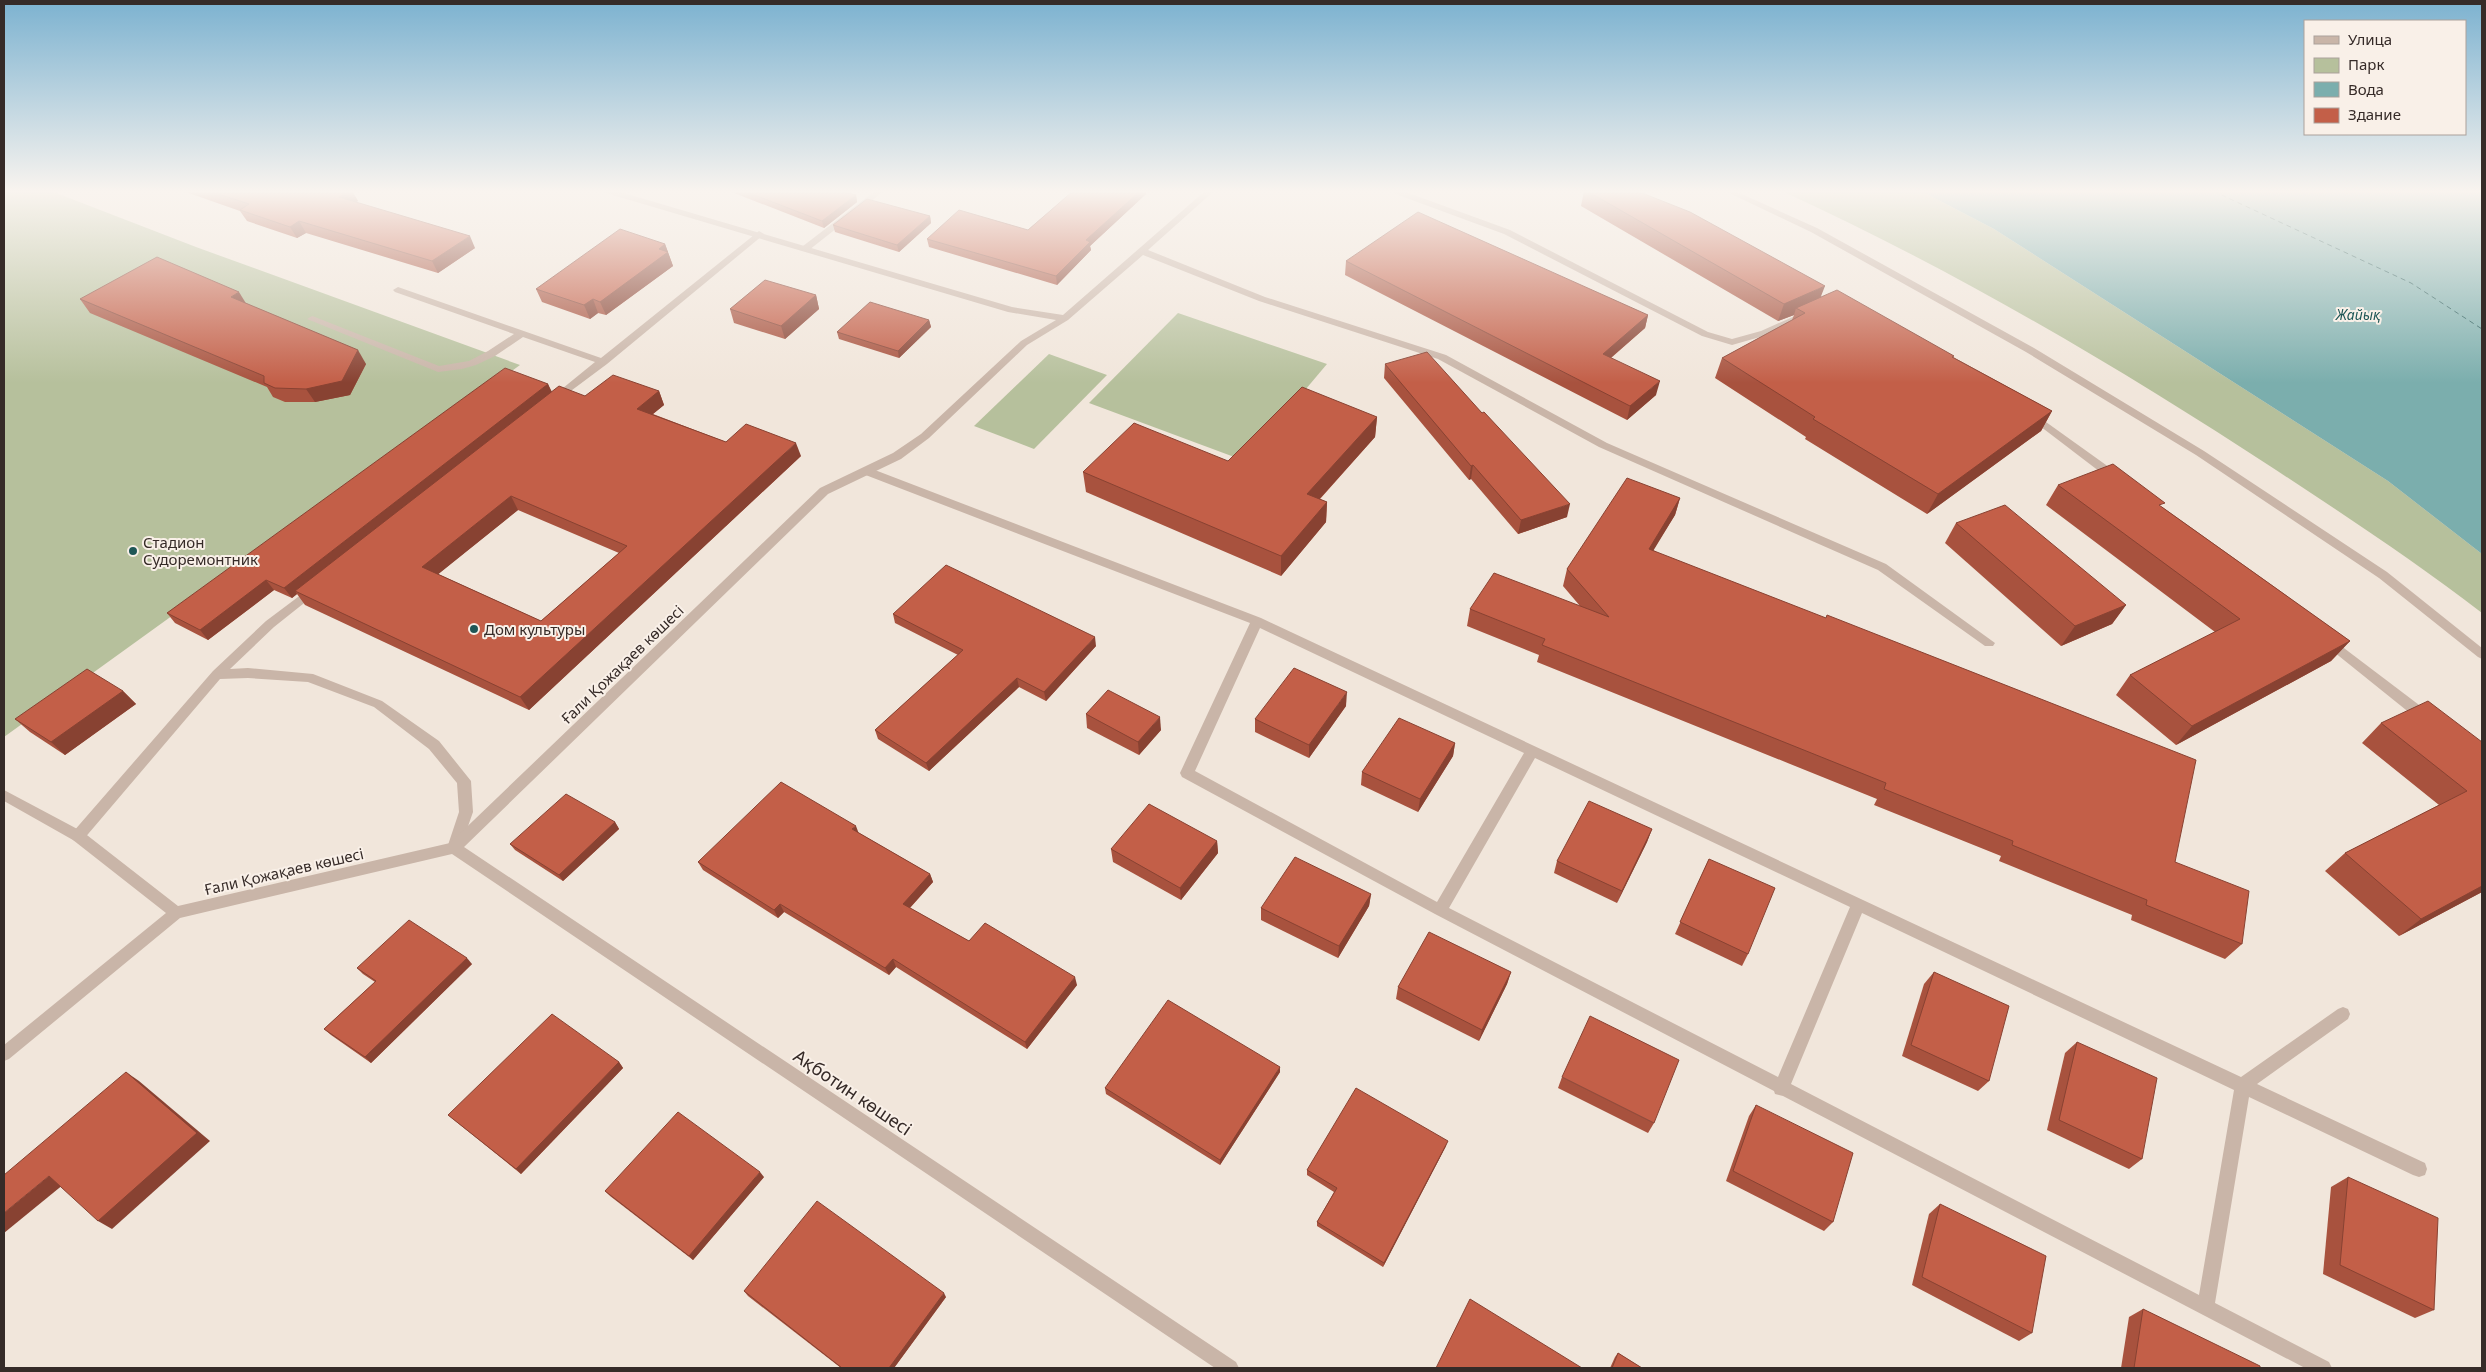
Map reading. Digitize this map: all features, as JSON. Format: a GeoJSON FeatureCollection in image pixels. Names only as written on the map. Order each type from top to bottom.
{"type":"FeatureCollection","features":[{"type":"Feature","properties":{"kind":"street"},"geometry":{"type":"LineString","coordinates":[[549,405],[733,255]]}},
{"type":"Feature","properties":{"kind":"street"},"geometry":{"type":"LineString","coordinates":[[829,255],[1011,310],[1065,318]]}},
{"type":"Feature","properties":{"kind":"street","name":"Ғали Қожақаев көшесі"},"geometry":{"type":"LineString","coordinates":[[4,1054],[176,913],[454,848],[824,491],[897,456],[925,436],[1024,343],[1065,318],[1137,255]]}},
{"type":"Feature","properties":{"kind":"street"},"geometry":{"type":"LineString","coordinates":[[1152,255],[1262,298],[1442,357],[1603,445],[1882,567],[1989,643]]}},
{"type":"Feature","properties":{"kind":"street"},"geometry":{"type":"LineString","coordinates":[[1552,255],[1705,334],[1732,342],[1764,333],[1808,314]]}},
{"type":"Feature","properties":{"kind":"street"},"geometry":{"type":"LineString","coordinates":[[1859,255],[2030,350],[2200,453],[2383,576],[2482,654]]}},
{"type":"Feature","properties":{"kind":"street"},"geometry":{"type":"LineString","coordinates":[[398,290],[603,362]]}},
{"type":"Feature","properties":{"kind":"street"},"geometry":{"type":"LineString","coordinates":[[312,319],[438,369],[457,369],[478,363],[522,334]]}},
{"type":"Feature","properties":{"kind":"street"},"geometry":{"type":"LineString","coordinates":[[2024,410],[2125,484]]}},
{"type":"Feature","properties":{"kind":"street"},"geometry":{"type":"LineString","coordinates":[[867,471],[1257,621],[2420,1169]]}},
{"type":"Feature","properties":{"kind":"street"},"geometry":{"type":"LineString","coordinates":[[78,836],[217,674],[270,624],[324,582]]}},
{"type":"Feature","properties":{"kind":"street"},"geometry":{"type":"LineString","coordinates":[[1257,621],[1187,773],[1440,910],[1781,1089],[2206,1306],[2323,1368]]}},
{"type":"Feature","properties":{"kind":"street"},"geometry":{"type":"LineString","coordinates":[[2319,635],[2436,725]]}},
{"type":"Feature","properties":{"kind":"street"},"geometry":{"type":"LineString","coordinates":[[217,674],[248,673],[309,677],[378,704],[434,745],[464,780],[466,812],[454,848]]}},
{"type":"Feature","properties":{"kind":"street"},"geometry":{"type":"LineString","coordinates":[[1440,910],[1533,750]]}},
{"type":"Feature","properties":{"kind":"street"},"geometry":{"type":"LineString","coordinates":[[4,795],[78,836],[176,913]]}},
{"type":"Feature","properties":{"kind":"street","name":"Ақботин көшесі"},"geometry":{"type":"LineString","coordinates":[[454,848],[1230,1368]]}},
{"type":"Feature","properties":{"kind":"street"},"geometry":{"type":"LineString","coordinates":[[1781,1089],[1858,905]]}},
{"type":"Feature","properties":{"kind":"street"},"geometry":{"type":"LineString","coordinates":[[2206,1306],[2242,1084],[2343,1014]]}},
{"type":"Feature","properties":{"kind":"green space","name":"Стадион Судоремонтник"},"geometry":{"type":"Polygon","coordinates":[[[4,255],[218,255],[520,365],[4,737],[4,255]]]}},
{"type":"Feature","properties":{"kind":"green space"},"geometry":{"type":"Polygon","coordinates":[[[1913,255],[2035,255],[2388,481],[2482,554],[2482,613],[2406,557],[2216,431],[2034,321],[1913,255]]]}},
{"type":"Feature","properties":{"kind":"green space"},"geometry":{"type":"Polygon","coordinates":[[[1178,313],[1327,364],[1245,461],[1089,403],[1178,313]]]}},
{"type":"Feature","properties":{"kind":"green space"},"geometry":{"type":"Polygon","coordinates":[[[1049,354],[1107,375],[1034,449],[974,426],[1049,354]]]}},
{"type":"Feature","properties":{"kind":"water","name":"Жайық"},"geometry":{"type":"Polygon","coordinates":[[[2035,255],[2482,255],[2482,554],[2388,481],[2035,255]]]}},
{"type":"Feature","properties":{"kind":"building"},"geometry":{"type":"Polygon","coordinates":[[[412,255],[441,255],[432,261],[412,255]]]}},
{"type":"Feature","properties":{"kind":"building"},"geometry":{"type":"Polygon","coordinates":[[[584,255],[664,255],[600,302],[593,299],[584,305],[536,289],[584,255]]]}},
{"type":"Feature","properties":{"kind":"building"},"geometry":{"type":"Polygon","coordinates":[[[983,255],[1077,255],[1056,276],[983,255]]]}},
{"type":"Feature","properties":{"kind":"building"},"geometry":{"type":"Polygon","coordinates":[[[1355,255],[1514,255],[1648,315],[1603,354],[1660,381],[1630,406],[1346,261],[1355,255]]]}},
{"type":"Feature","properties":{"kind":"building"},"geometry":{"type":"Polygon","coordinates":[[[1699,255],[1768,255],[1825,286],[1784,304],[1699,255]]]}},
{"type":"Feature","properties":{"kind":"building"},"geometry":{"type":"Polygon","coordinates":[[[157,257],[239,292],[231,297],[358,350],[342,381],[306,389],[275,388],[264,383],[264,376],[80,299],[157,257]]]}},
{"type":"Feature","properties":{"kind":"building"},"geometry":{"type":"Polygon","coordinates":[[[765,280],[816,295],[781,326],[730,309],[765,280]]]}},
{"type":"Feature","properties":{"kind":"building"},"geometry":{"type":"Polygon","coordinates":[[[1837,290],[1954,356],[1952,357],[2052,411],[1938,494],[1813,419],[1815,417],[1722,358],[1805,313],[1796,308],[1837,290]]]}},
{"type":"Feature","properties":{"kind":"building"},"geometry":{"type":"Polygon","coordinates":[[[870,302],[929,320],[898,351],[837,332],[870,302]]]}},
{"type":"Feature","properties":{"kind":"building"},"geometry":{"type":"Polygon","coordinates":[[[1427,352],[1482,413],[1484,412],[1570,504],[1521,520],[1473,465],[1471,466],[1385,364],[1427,352]]]}},
{"type":"Feature","properties":{"kind":"building"},"geometry":{"type":"Polygon","coordinates":[[[505,368],[548,384],[284,588],[266,580],[200,630],[167,613],[505,368]]]}},
{"type":"Feature","properties":{"kind":"building"},"geometry":{"type":"Polygon","coordinates":[[[613,375],[659,391],[637,409],[726,442],[746,424],[796,443],[520,697],[295,591],[559,386],[585,396],[613,375]],[[511,496],[422,567],[541,621],[627,546],[511,496]]]}},
{"type":"Feature","properties":{"kind":"building"},"geometry":{"type":"Polygon","coordinates":[[[1302,387],[1377,417],[1307,494],[1327,502],[1281,556],[1083,472],[1134,423],[1228,461],[1302,387]]]}},
{"type":"Feature","properties":{"kind":"building"},"geometry":{"type":"Polygon","coordinates":[[[2113,464],[2165,503],[2159,505],[2350,641],[2192,726],[2130,675],[2240,619],[2058,485],[2113,464]]]}},
{"type":"Feature","properties":{"kind":"building"},"geometry":{"type":"Polygon","coordinates":[[[1627,478],[1680,498],[1649,549],[1826,618],[1827,615],[2196,760],[2175,862],[2249,891],[2242,944],[2146,905],[2147,900],[2012,845],[2013,841],[1884,789],[1886,783],[1542,645],[1545,639],[1470,609],[1494,573],[1609,617],[1567,569],[1627,478]]]}},
{"type":"Feature","properties":{"kind":"building"},"geometry":{"type":"Polygon","coordinates":[[[2005,505],[2126,605],[2075,626],[1956,523],[2005,505]]]}},
{"type":"Feature","properties":{"kind":"building"},"geometry":{"type":"Polygon","coordinates":[[[946,565],[1095,637],[1044,692],[1017,678],[926,763],[875,730],[963,650],[893,614],[946,565]]]}},
{"type":"Feature","properties":{"kind":"building"},"geometry":{"type":"Polygon","coordinates":[[[1294,668],[1347,692],[1309,745],[1255,719],[1294,668]]]}},
{"type":"Feature","properties":{"kind":"building"},"geometry":{"type":"Polygon","coordinates":[[[87,669],[123,691],[51,742],[15,719],[87,669]]]}},
{"type":"Feature","properties":{"kind":"building"},"geometry":{"type":"Polygon","coordinates":[[[1108,690],[1160,717],[1138,742],[1086,714],[1108,690]]]}},
{"type":"Feature","properties":{"kind":"building"},"geometry":{"type":"Polygon","coordinates":[[[2428,701],[2482,742],[2482,886],[2421,919],[2345,853],[2467,791],[2381,723],[2428,701]]]}},
{"type":"Feature","properties":{"kind":"building"},"geometry":{"type":"Polygon","coordinates":[[[1399,718],[1455,743],[1420,799],[1362,772],[1399,718]]]}},
{"type":"Feature","properties":{"kind":"building"},"geometry":{"type":"Polygon","coordinates":[[[781,782],[856,826],[852,829],[930,874],[903,904],[969,941],[985,923],[1075,977],[1025,1042],[893,959],[885,968],[780,904],[774,910],[698,862],[781,782]]]}},
{"type":"Feature","properties":{"kind":"building"},"geometry":{"type":"Polygon","coordinates":[[[566,794],[615,822],[559,875],[510,844],[566,794]]]}},
{"type":"Feature","properties":{"kind":"building"},"geometry":{"type":"Polygon","coordinates":[[[1589,801],[1652,829],[1622,891],[1557,861],[1589,801]]]}},
{"type":"Feature","properties":{"kind":"building"},"geometry":{"type":"Polygon","coordinates":[[[1149,804],[1217,841],[1180,888],[1111,849],[1149,804]]]}},
{"type":"Feature","properties":{"kind":"building"},"geometry":{"type":"Polygon","coordinates":[[[1295,857],[1371,894],[1339,946],[1261,908],[1295,857]]]}},
{"type":"Feature","properties":{"kind":"building"},"geometry":{"type":"Polygon","coordinates":[[[1709,859],[1775,888],[1748,954],[1680,922],[1709,859]]]}},
{"type":"Feature","properties":{"kind":"building"},"geometry":{"type":"Polygon","coordinates":[[[409,920],[467,958],[365,1057],[324,1029],[376,981],[357,968],[409,920]]]}},
{"type":"Feature","properties":{"kind":"building"},"geometry":{"type":"Polygon","coordinates":[[[1429,932],[1511,972],[1482,1030],[1398,987],[1429,932]]]}},
{"type":"Feature","properties":{"kind":"building"},"geometry":{"type":"Polygon","coordinates":[[[1934,972],[2009,1006],[1989,1081],[1911,1045],[1934,972]]]}},
{"type":"Feature","properties":{"kind":"building"},"geometry":{"type":"Polygon","coordinates":[[[1168,1000],[1280,1067],[1220,1160],[1105,1088],[1168,1000]]]}},
{"type":"Feature","properties":{"kind":"building"},"geometry":{"type":"Polygon","coordinates":[[[552,1014],[619,1062],[516,1169],[448,1115],[552,1014]]]}},
{"type":"Feature","properties":{"kind":"building"},"geometry":{"type":"Polygon","coordinates":[[[1590,1016],[1679,1060],[1654,1123],[1562,1077],[1590,1016]]]}},
{"type":"Feature","properties":{"kind":"building"},"geometry":{"type":"Polygon","coordinates":[[[2077,1042],[2157,1078],[2142,1159],[2059,1120],[2077,1042]]]}},
{"type":"Feature","properties":{"kind":"building"},"geometry":{"type":"Polygon","coordinates":[[[126,1072],[197,1133],[98,1221],[49,1176],[4,1213],[4,1175],[126,1072]]]}},
{"type":"Feature","properties":{"kind":"building"},"geometry":{"type":"Polygon","coordinates":[[[1356,1088],[1448,1141],[1384,1263],[1317,1222],[1337,1188],[1307,1170],[1356,1088]]]}},
{"type":"Feature","properties":{"kind":"building"},"geometry":{"type":"Polygon","coordinates":[[[1756,1105],[1853,1153],[1833,1222],[1733,1171],[1756,1105]]]}},
{"type":"Feature","properties":{"kind":"building"},"geometry":{"type":"Polygon","coordinates":[[[678,1112],[760,1172],[689,1256],[605,1191],[678,1112]]]}},
{"type":"Feature","properties":{"kind":"building"},"geometry":{"type":"Polygon","coordinates":[[[2348,1177],[2438,1218],[2434,1310],[2340,1265],[2348,1177]]]}},
{"type":"Feature","properties":{"kind":"building"},"geometry":{"type":"Polygon","coordinates":[[[817,1201],[944,1293],[889,1368],[842,1368],[744,1291],[817,1201]]]}},
{"type":"Feature","properties":{"kind":"building"},"geometry":{"type":"Polygon","coordinates":[[[1940,1204],[2046,1256],[2032,1333],[1922,1277],[1940,1204]]]}},
{"type":"Feature","properties":{"kind":"building"},"geometry":{"type":"Polygon","coordinates":[[[1470,1299],[1582,1368],[1436,1368],[1470,1299]]]}},
{"type":"Feature","properties":{"kind":"building"},"geometry":{"type":"Polygon","coordinates":[[[2143,1309],[2260,1366],[2260,1368],[2134,1368],[2143,1309]]]}},
{"type":"Feature","properties":{"kind":"building"},"geometry":{"type":"Polygon","coordinates":[[[1618,1353],[1642,1368],[1612,1368],[1618,1353]]]}},
{"type":"Feature","properties":{"kind":"ferry route"},"geometry":{"type":"LineString","coordinates":[[2351,255],[2411,283],[2482,329]]}},
{"type":"Feature","properties":{"kind":"place","name":"Стадион Судоремонтник"},"geometry":{"type":"Point","coordinates":[133,551]}},
{"type":"Feature","properties":{"kind":"place","name":"Дом культуры"},"geometry":{"type":"Point","coordinates":[474,629]}}]}
